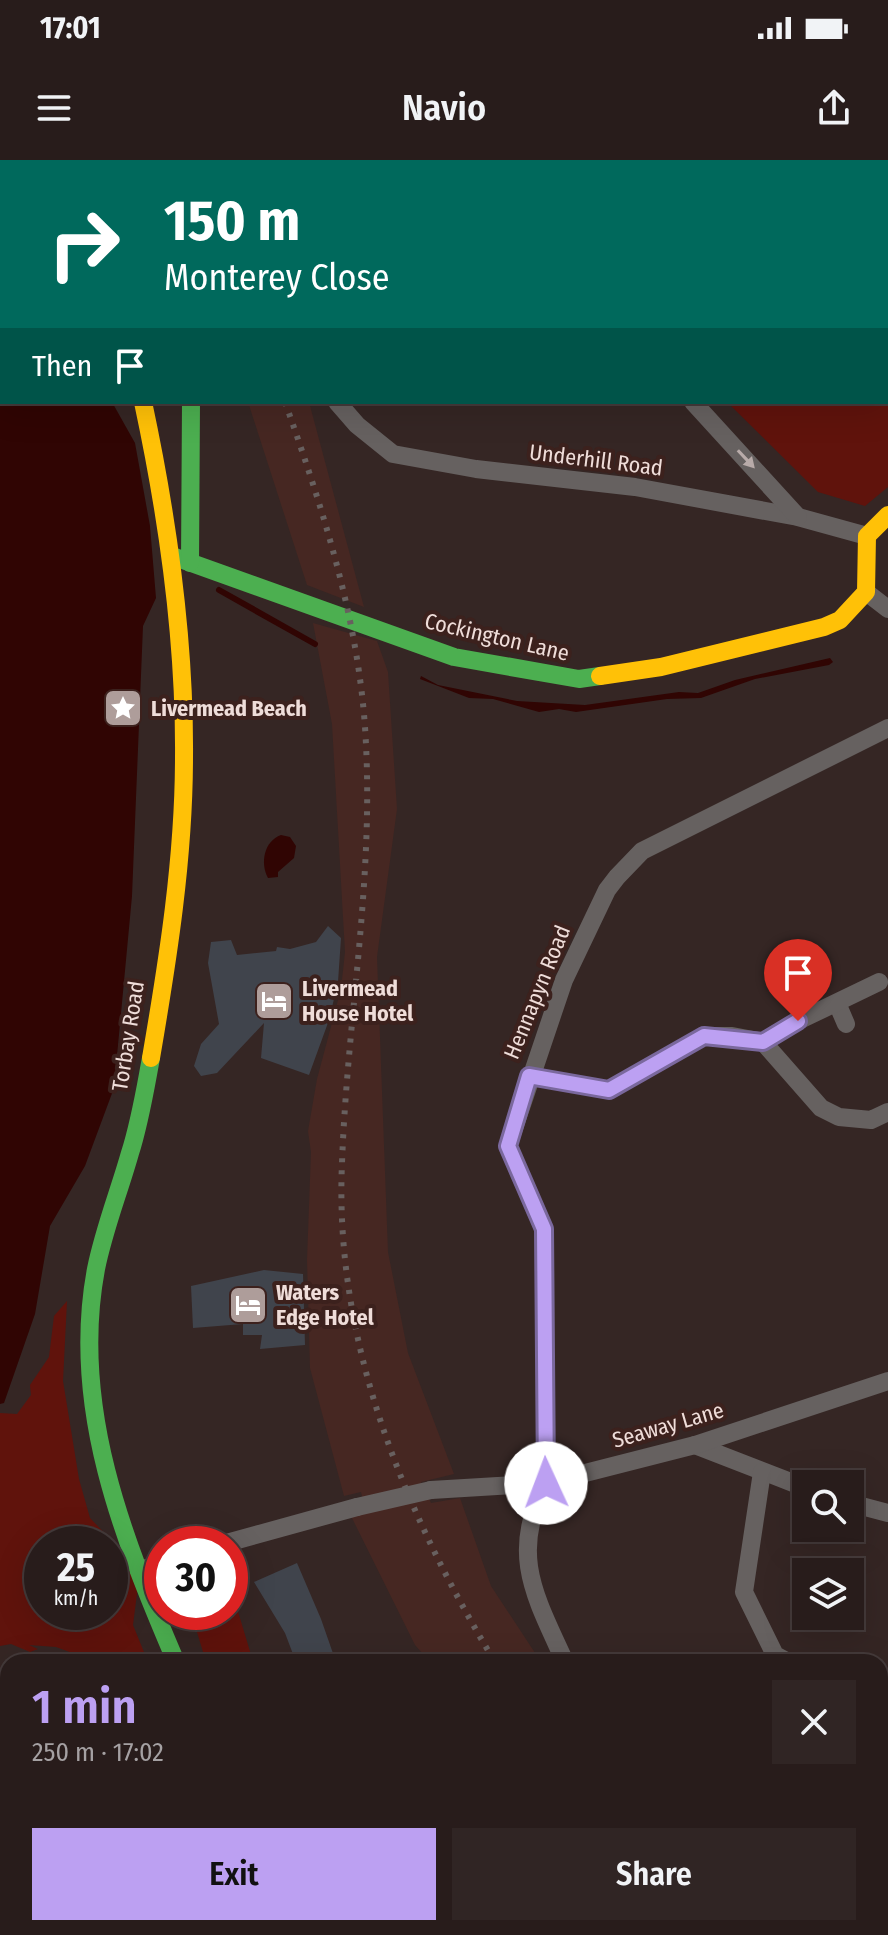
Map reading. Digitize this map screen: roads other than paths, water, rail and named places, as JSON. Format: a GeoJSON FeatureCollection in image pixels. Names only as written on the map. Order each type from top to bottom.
{"type":"FeatureCollection","features":[{"type":"Feature","properties":{"kind":"main road","name":"Torbay Road"},"geometry":{"type":"LineString","coordinates":[[143,404],[172,556],[186,699],[177,877],[139,1121],[100,1254],[91,1326],[90,1375],[98,1438],[112,1495],[173,1654]]}},
{"type":"Feature","properties":{"kind":"main road"},"geometry":{"type":"LineString","coordinates":[[190,563],[191,404]]}},
{"type":"Feature","properties":{"kind":"main road"},"geometry":{"type":"LineString","coordinates":[[866,592],[867,536],[888,515]]}},
{"type":"Feature","properties":{"kind":"main road","name":"Cockington Lane"},"geometry":{"type":"LineString","coordinates":[[172,556],[454,657],[579,679],[661,667],[824,627],[840,620],[866,592]]}},
{"type":"Feature","properties":{"kind":"street","name":"Underhill Road"},"geometry":{"type":"LineString","coordinates":[[339,404],[357,425],[393,454],[476,469],[635,487],[798,517],[867,536]]}},
{"type":"Feature","properties":{"kind":"street"},"geometry":{"type":"LineString","coordinates":[[695,404],[798,517]]}},
{"type":"Feature","properties":{"kind":"street"},"geometry":{"type":"LineString","coordinates":[[866,592],[888,609]]}},
{"type":"Feature","properties":{"kind":"street","name":"Hennapyn Road"},"geometry":{"type":"LineString","coordinates":[[561,1654],[531,1589],[526,1540],[533,1507],[546,1483],[544,1229],[508,1146],[529,1076],[564,980],[607,890],[642,851],[888,728]]}},
{"type":"Feature","properties":{"kind":"street"},"geometry":{"type":"LineString","coordinates":[[529,1076],[609,1090],[704,1036],[763,1042],[879,982]]}},
{"type":"Feature","properties":{"kind":"street"},"geometry":{"type":"LineString","coordinates":[[837,1003],[846,1024]]}},
{"type":"Feature","properties":{"kind":"street"},"geometry":{"type":"LineString","coordinates":[[763,1042],[821,1108],[839,1117],[871,1120],[888,1112]]}},
{"type":"Feature","properties":{"kind":"street","name":"Seaway Lane"},"geometry":{"type":"LineString","coordinates":[[248,1537],[431,1490],[546,1483],[695,1445],[888,1381]]}},
{"type":"Feature","properties":{"kind":"street"},"geometry":{"type":"LineString","coordinates":[[695,1445],[792,1483]]}},
{"type":"Feature","properties":{"kind":"street"},"geometry":{"type":"LineString","coordinates":[[762,1472],[744,1592],[775,1654]]}},
{"type":"Feature","properties":{"kind":"street"},"geometry":{"type":"LineString","coordinates":[[864,1507],[888,1513]]}},
{"type":"Feature","properties":{"kind":"street"},"geometry":{"type":"LineString","coordinates":[[140,1570],[144,1569]]}},
{"type":"Feature","properties":{"kind":"waterway"},"geometry":{"type":"LineString","coordinates":[[219,590],[315,644]]}},
{"type":"Feature","properties":{"kind":"railway"},"geometry":{"type":"LineString","coordinates":[[286,404],[338,570],[363,701],[366,850],[342,1163],[343,1230],[350,1295],[363,1360],[381,1423],[404,1485],[462,1605],[490,1654]]}},
{"type":"Feature","properties":{"kind":"place","name":"Livermead Beach"},"geometry":{"type":"Point","coordinates":[123,708]}},
{"type":"Feature","properties":{"kind":"place","name":"Livermead House Hotel"},"geometry":{"type":"Point","coordinates":[274,1001]}},
{"type":"Feature","properties":{"kind":"place","name":"Waters Edge Hotel"},"geometry":{"type":"Point","coordinates":[248,1305]}}]}
